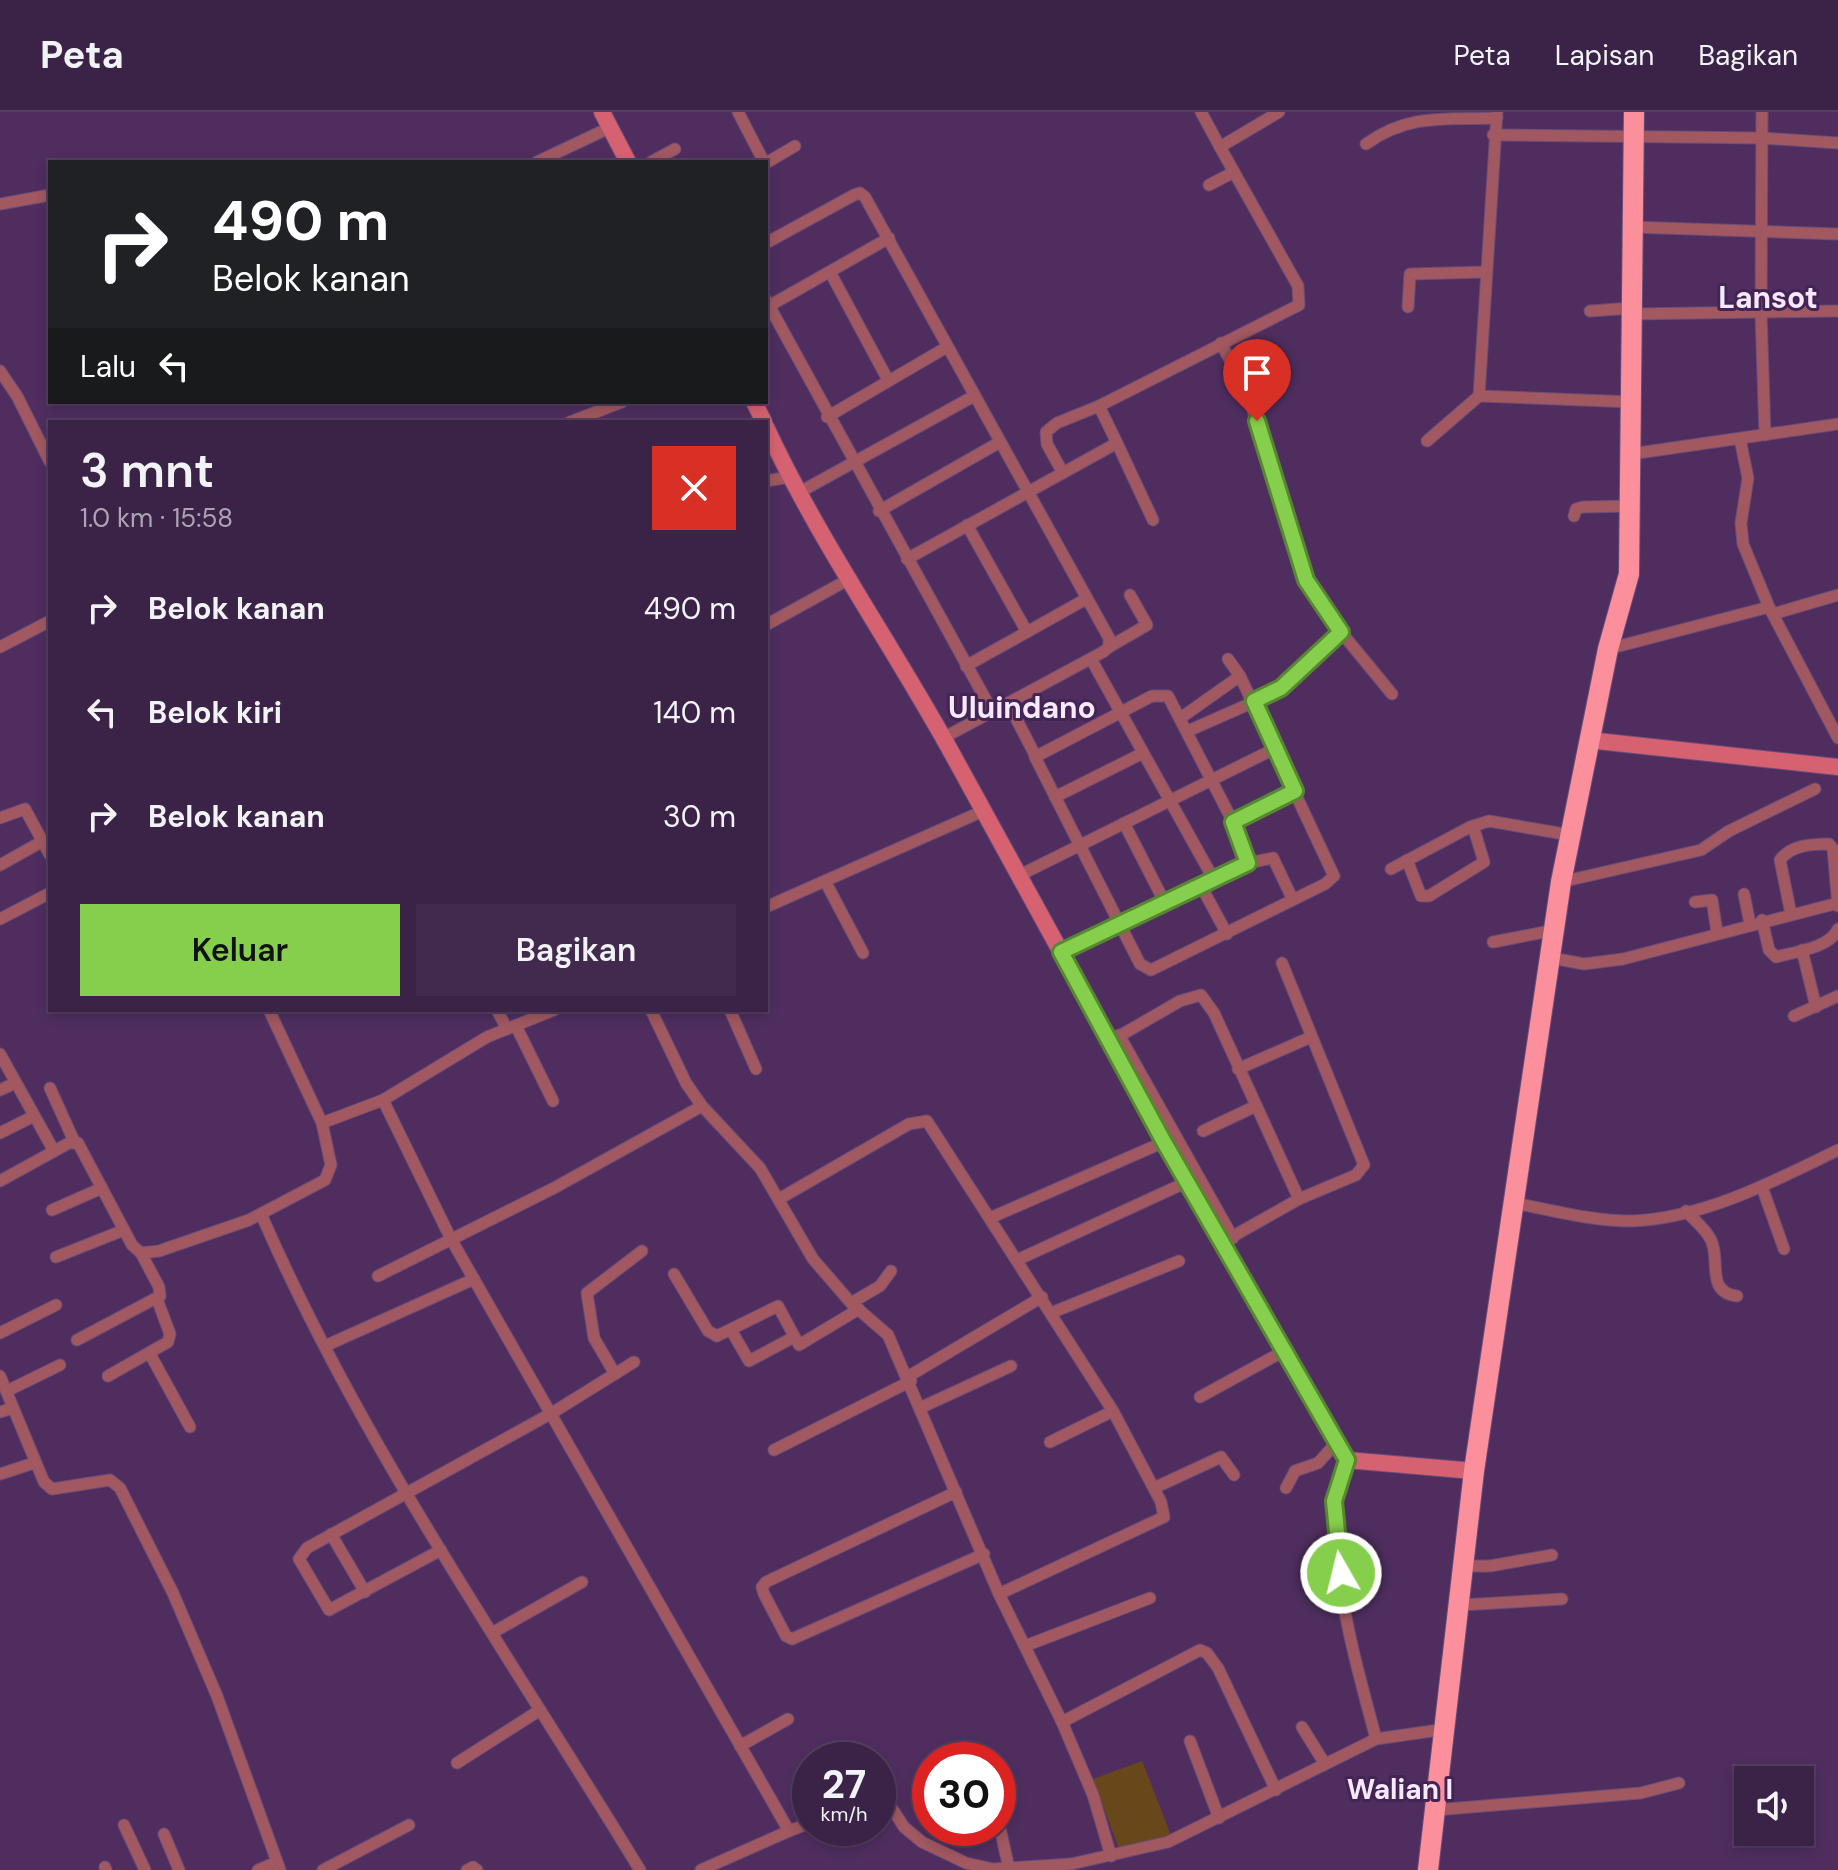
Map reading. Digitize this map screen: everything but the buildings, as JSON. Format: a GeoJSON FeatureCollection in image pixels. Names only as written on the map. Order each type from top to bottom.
{"type":"FeatureCollection","features":[{"type":"Feature","properties":{"kind":"highway"},"geometry":{"type":"LineString","coordinates":[[1428,1870],[1461,1605],[1474,1471],[1561,882],[1608,649],[1629,574],[1634,112]]}},
{"type":"Feature","properties":{"kind":"street"},"geometry":{"type":"LineString","coordinates":[[602,112],[627,160]]}},
{"type":"Feature","properties":{"kind":"street"},"geometry":{"type":"LineString","coordinates":[[738,112],[763,160]]}},
{"type":"Feature","properties":{"kind":"street"},"geometry":{"type":"LineString","coordinates":[[1063,473],[1047,444],[1046,432],[1057,423],[1099,406],[1221,343],[1287,314],[1301,301],[1298,286],[1201,112]]}},
{"type":"Feature","properties":{"kind":"street"},"geometry":{"type":"LineString","coordinates":[[1220,147],[1261,117],[1279,112]]}},
{"type":"Feature","properties":{"kind":"street"},"geometry":{"type":"LineString","coordinates":[[1762,112],[1761,313],[1765,435]]}},
{"type":"Feature","properties":{"kind":"street"},"geometry":{"type":"LineString","coordinates":[[1366,144],[1392,126],[1416,121],[1497,115],[1493,135],[1479,396]]}},
{"type":"Feature","properties":{"kind":"street"},"geometry":{"type":"LineString","coordinates":[[541,160],[609,128]]}},
{"type":"Feature","properties":{"kind":"street"},"geometry":{"type":"LineString","coordinates":[[1493,135],[1762,138],[1838,143]]}},
{"type":"Feature","properties":{"kind":"street"},"geometry":{"type":"LineString","coordinates":[[768,161],[795,146]]}},
{"type":"Feature","properties":{"kind":"street"},"geometry":{"type":"LineString","coordinates":[[655,160],[675,149]]}},
{"type":"Feature","properties":{"kind":"street"},"geometry":{"type":"LineString","coordinates":[[1209,185],[1234,172]]}},
{"type":"Feature","properties":{"kind":"street"},"geometry":{"type":"LineString","coordinates":[[768,242],[860,193],[889,238],[1029,492],[1109,638],[1109,647]]}},
{"type":"Feature","properties":{"kind":"street"},"geometry":{"type":"LineString","coordinates":[[0,204],[48,195]]}},
{"type":"Feature","properties":{"kind":"street"},"geometry":{"type":"LineString","coordinates":[[1632,227],[1838,234]]}},
{"type":"Feature","properties":{"kind":"street"},"geometry":{"type":"LineString","coordinates":[[768,303],[889,238]]}},
{"type":"Feature","properties":{"kind":"street"},"geometry":{"type":"LineString","coordinates":[[830,272],[888,380]]}},
{"type":"Feature","properties":{"kind":"street"},"geometry":{"type":"LineString","coordinates":[[1408,307],[1410,274],[1485,272]]}},
{"type":"Feature","properties":{"kind":"street"},"geometry":{"type":"LineString","coordinates":[[768,305],[827,417],[992,711]]}},
{"type":"Feature","properties":{"kind":"street"},"geometry":{"type":"LineString","coordinates":[[1590,311],[1838,311]]}},
{"type":"Feature","properties":{"kind":"street"},"geometry":{"type":"LineString","coordinates":[[1221,343],[1248,395],[1306,580],[1341,632],[1392,694]]}},
{"type":"Feature","properties":{"kind":"street"},"geometry":{"type":"LineString","coordinates":[[827,417],[947,347]]}},
{"type":"Feature","properties":{"kind":"street"},"geometry":{"type":"LineString","coordinates":[[1,370],[48,458]]}},
{"type":"Feature","properties":{"kind":"street"},"geometry":{"type":"LineString","coordinates":[[798,493],[974,396]]}},
{"type":"Feature","properties":{"kind":"street"},"geometry":{"type":"LineString","coordinates":[[1427,441],[1479,396],[1633,402]]}},
{"type":"Feature","properties":{"kind":"street"},"geometry":{"type":"LineString","coordinates":[[575,420],[617,404]]}},
{"type":"Feature","properties":{"kind":"street"},"geometry":{"type":"LineString","coordinates":[[1099,406],[1153,520]]}},
{"type":"Feature","properties":{"kind":"street"},"geometry":{"type":"LineString","coordinates":[[1631,454],[1838,424]]}},
{"type":"Feature","properties":{"kind":"street"},"geometry":{"type":"LineString","coordinates":[[768,432],[798,493],[851,578],[1061,952],[1114,1038],[1227,1240],[1284,1351],[1347,1460],[1334,1501],[1337,1548],[1354,1648],[1376,1739]]}},
{"type":"Feature","properties":{"kind":"street"},"geometry":{"type":"LineString","coordinates":[[1740,439],[1748,478],[1741,523],[1743,544],[1771,611],[1838,738]]}},
{"type":"Feature","properties":{"kind":"street"},"geometry":{"type":"LineString","coordinates":[[879,511],[1000,442]]}},
{"type":"Feature","properties":{"kind":"street"},"geometry":{"type":"LineString","coordinates":[[907,559],[1117,443]]}},
{"type":"Feature","properties":{"kind":"street"},"geometry":{"type":"LineString","coordinates":[[768,481],[789,477]]}},
{"type":"Feature","properties":{"kind":"street"},"geometry":{"type":"LineString","coordinates":[[1574,516],[1576,509],[1583,507],[1630,506]]}},
{"type":"Feature","properties":{"kind":"street"},"geometry":{"type":"LineString","coordinates":[[967,525],[1027,632]]}},
{"type":"Feature","properties":{"kind":"street"},"geometry":{"type":"LineString","coordinates":[[768,624],[851,578]]}},
{"type":"Feature","properties":{"kind":"street"},"geometry":{"type":"LineString","coordinates":[[943,738],[1091,659],[1147,625],[1130,595]]}},
{"type":"Feature","properties":{"kind":"street"},"geometry":{"type":"LineString","coordinates":[[1608,649],[1838,595]]}},
{"type":"Feature","properties":{"kind":"street"},"geometry":{"type":"LineString","coordinates":[[966,666],[1086,599]]}},
{"type":"Feature","properties":{"kind":"street"},"geometry":{"type":"LineString","coordinates":[[0,647],[48,622]]}},
{"type":"Feature","properties":{"kind":"street"},"geometry":{"type":"LineString","coordinates":[[1188,731],[1281,688],[1341,632]]}},
{"type":"Feature","properties":{"kind":"street"},"geometry":{"type":"LineString","coordinates":[[1091,659],[1213,878]]}},
{"type":"Feature","properties":{"kind":"street"},"geometry":{"type":"LineString","coordinates":[[1008,703],[1140,964],[1147,970],[1293,900],[1331,880],[1335,872],[1274,749],[1254,701],[1228,659]]}},
{"type":"Feature","properties":{"kind":"street"},"geometry":{"type":"LineString","coordinates":[[1182,717],[1240,676]]}},
{"type":"Feature","properties":{"kind":"street"},"geometry":{"type":"LineString","coordinates":[[1035,755],[1164,694],[1182,717],[1233,822],[1248,863]]}},
{"type":"Feature","properties":{"kind":"street"},"geometry":{"type":"LineString","coordinates":[[1588,740],[1838,767]]}},
{"type":"Feature","properties":{"kind":"street"},"geometry":{"type":"LineString","coordinates":[[1018,876],[1274,749]]}},
{"type":"Feature","properties":{"kind":"street"},"geometry":{"type":"LineString","coordinates":[[1055,797],[1143,753]]}},
{"type":"Feature","properties":{"kind":"street"},"geometry":{"type":"LineString","coordinates":[[1561,882],[1701,850],[1729,831],[1815,789]]}},
{"type":"Feature","properties":{"kind":"street"},"geometry":{"type":"LineString","coordinates":[[1233,822],[1295,791]]}},
{"type":"Feature","properties":{"kind":"street"},"geometry":{"type":"LineString","coordinates":[[0,818],[25,809],[48,851]]}},
{"type":"Feature","properties":{"kind":"street"},"geometry":{"type":"LineString","coordinates":[[768,906],[983,811]]}},
{"type":"Feature","properties":{"kind":"street"},"geometry":{"type":"LineString","coordinates":[[1391,869],[1473,826],[1502,821],[1570,835]]}},
{"type":"Feature","properties":{"kind":"street"},"geometry":{"type":"LineString","coordinates":[[1124,823],[1164,901]]}},
{"type":"Feature","properties":{"kind":"street"},"geometry":{"type":"LineString","coordinates":[[1407,860],[1421,896],[1429,896],[1484,862],[1473,826]]}},
{"type":"Feature","properties":{"kind":"street"},"geometry":{"type":"LineString","coordinates":[[0,865],[43,841]]}},
{"type":"Feature","properties":{"kind":"street"},"geometry":{"type":"LineString","coordinates":[[1552,958],[1568,963],[1603,962],[1762,920],[1838,905],[1833,849],[1829,844],[1807,845],[1787,853],[1780,860],[1791,914]]}},
{"type":"Feature","properties":{"kind":"street"},"geometry":{"type":"LineString","coordinates":[[1061,952],[1248,863],[1273,858],[1293,900]]}},
{"type":"Feature","properties":{"kind":"street"},"geometry":{"type":"LineString","coordinates":[[825,881],[863,953]]}},
{"type":"Feature","properties":{"kind":"street"},"geometry":{"type":"LineString","coordinates":[[1200,884],[1227,934]]}},
{"type":"Feature","properties":{"kind":"street"},"geometry":{"type":"LineString","coordinates":[[0,919],[48,894]]}},
{"type":"Feature","properties":{"kind":"street"},"geometry":{"type":"LineString","coordinates":[[1744,894],[1750,924]]}},
{"type":"Feature","properties":{"kind":"street"},"geometry":{"type":"LineString","coordinates":[[1695,902],[1712,900],[1717,932]]}},
{"type":"Feature","properties":{"kind":"street"},"geometry":{"type":"LineString","coordinates":[[1762,920],[1771,956],[1802,950],[1834,937],[1838,929]]}},
{"type":"Feature","properties":{"kind":"street"},"geometry":{"type":"LineString","coordinates":[[1493,942],[1555,930]]}},
{"type":"Feature","properties":{"kind":"street"},"geometry":{"type":"LineString","coordinates":[[1802,950],[1816,1007]]}},
{"type":"Feature","properties":{"kind":"street"},"geometry":{"type":"LineString","coordinates":[[1227,1240],[1299,1199],[1356,1175],[1364,1165],[1282,963]]}},
{"type":"Feature","properties":{"kind":"street"},"geometry":{"type":"LineString","coordinates":[[1114,1038],[1180,1001],[1201,995],[1214,1013],[1299,1199]]}},
{"type":"Feature","properties":{"kind":"street"},"geometry":{"type":"LineString","coordinates":[[1794,1016],[1838,996]]}},
{"type":"Feature","properties":{"kind":"street"},"geometry":{"type":"LineString","coordinates":[[141,1253],[159,1251],[261,1214],[329,1176],[331,1165],[322,1123],[270,1012]]}},
{"type":"Feature","properties":{"kind":"street"},"geometry":{"type":"LineString","coordinates":[[499,1012],[511,1027],[553,1101]]}},
{"type":"Feature","properties":{"kind":"street"},"geometry":{"type":"LineString","coordinates":[[322,1123],[383,1100],[454,1056],[549,1012]]}},
{"type":"Feature","properties":{"kind":"street"},"geometry":{"type":"LineString","coordinates":[[652,1012],[686,1083],[702,1106],[760,1168],[813,1259],[855,1306],[888,1335],[910,1379],[999,1594],[1062,1722],[1093,1795],[1111,1856]]}},
{"type":"Feature","properties":{"kind":"street"},"geometry":{"type":"LineString","coordinates":[[731,1012],[756,1069]]}},
{"type":"Feature","properties":{"kind":"street"},"geometry":{"type":"LineString","coordinates":[[1238,1069],[1311,1037]]}},
{"type":"Feature","properties":{"kind":"street"},"geometry":{"type":"LineString","coordinates":[[1114,1038],[1164,1142],[1227,1240]]}},
{"type":"Feature","properties":{"kind":"street"},"geometry":{"type":"LineString","coordinates":[[0,1054],[54,1151]]}},
{"type":"Feature","properties":{"kind":"street"},"geometry":{"type":"LineString","coordinates":[[0,1090],[15,1083]]}},
{"type":"Feature","properties":{"kind":"street"},"geometry":{"type":"LineString","coordinates":[[50,1088],[74,1141],[84,1150],[124,1230],[141,1253],[159,1287],[157,1299],[170,1338],[150,1354],[108,1376]]}},
{"type":"Feature","properties":{"kind":"street"},"geometry":{"type":"LineString","coordinates":[[383,1100],[451,1239],[789,1831]]}},
{"type":"Feature","properties":{"kind":"street"},"geometry":{"type":"LineString","coordinates":[[378,1276],[554,1188],[702,1106]]}},
{"type":"Feature","properties":{"kind":"street"},"geometry":{"type":"LineString","coordinates":[[1203,1131],[1256,1106]]}},
{"type":"Feature","properties":{"kind":"street"},"geometry":{"type":"LineString","coordinates":[[0,1133],[34,1116]]}},
{"type":"Feature","properties":{"kind":"street"},"geometry":{"type":"LineString","coordinates":[[779,1199],[922,1120],[933,1127],[1113,1411],[1165,1509],[1161,1520],[999,1594]]}},
{"type":"Feature","properties":{"kind":"street"},"geometry":{"type":"LineString","coordinates":[[0,1181],[74,1141]]}},
{"type":"Feature","properties":{"kind":"street"},"geometry":{"type":"LineString","coordinates":[[990,1218],[1164,1142]]}},
{"type":"Feature","properties":{"kind":"street"},"geometry":{"type":"LineString","coordinates":[[1514,1203],[1627,1221],[1686,1211],[1762,1187],[1838,1150]]}},
{"type":"Feature","properties":{"kind":"street"},"geometry":{"type":"LineString","coordinates":[[1017,1260],[1187,1182]]}},
{"type":"Feature","properties":{"kind":"street"},"geometry":{"type":"LineString","coordinates":[[1762,1187],[1784,1249]]}},
{"type":"Feature","properties":{"kind":"street"},"geometry":{"type":"LineString","coordinates":[[52,1210],[102,1188]]}},
{"type":"Feature","properties":{"kind":"street"},"geometry":{"type":"LineString","coordinates":[[1686,1211],[1713,1243],[1715,1277],[1719,1285],[1728,1295],[1737,1296]]}},
{"type":"Feature","properties":{"kind":"street"},"geometry":{"type":"LineString","coordinates":[[261,1214],[325,1346],[405,1492],[640,1870]]}},
{"type":"Feature","properties":{"kind":"street"},"geometry":{"type":"LineString","coordinates":[[56,1257],[124,1230]]}},
{"type":"Feature","properties":{"kind":"street"},"geometry":{"type":"LineString","coordinates":[[615,1374],[594,1338],[587,1293],[642,1251]]}},
{"type":"Feature","properties":{"kind":"street"},"geometry":{"type":"LineString","coordinates":[[1051,1313],[1179,1261]]}},
{"type":"Feature","properties":{"kind":"street"},"geometry":{"type":"LineString","coordinates":[[674,1274],[708,1331],[717,1336],[778,1306],[794,1337],[802,1344],[880,1286],[891,1271]]}},
{"type":"Feature","properties":{"kind":"street"},"geometry":{"type":"LineString","coordinates":[[325,1346],[474,1279]]}},
{"type":"Feature","properties":{"kind":"street"},"geometry":{"type":"LineString","coordinates":[[774,1450],[910,1379],[1042,1297]]}},
{"type":"Feature","properties":{"kind":"street"},"geometry":{"type":"LineString","coordinates":[[77,1340],[157,1299]]}},
{"type":"Feature","properties":{"kind":"street"},"geometry":{"type":"LineString","coordinates":[[0,1333],[56,1305]]}},
{"type":"Feature","properties":{"kind":"street"},"geometry":{"type":"LineString","coordinates":[[731,1330],[749,1361],[794,1337]]}},
{"type":"Feature","properties":{"kind":"street"},"geometry":{"type":"LineString","coordinates":[[1200,1397],[1284,1351]]}},
{"type":"Feature","properties":{"kind":"street"},"geometry":{"type":"LineString","coordinates":[[150,1354],[190,1427]]}},
{"type":"Feature","properties":{"kind":"street"},"geometry":{"type":"LineString","coordinates":[[441,1550],[334,1609],[325,1607],[299,1559],[302,1551],[552,1413],[634,1362]]}},
{"type":"Feature","properties":{"kind":"street"},"geometry":{"type":"LineString","coordinates":[[7,1391],[60,1365]]}},
{"type":"Feature","properties":{"kind":"street"},"geometry":{"type":"LineString","coordinates":[[920,1408],[1011,1366]]}},
{"type":"Feature","properties":{"kind":"street"},"geometry":{"type":"LineString","coordinates":[[0,1376],[34,1463],[52,1489],[100,1480],[110,1480],[120,1488],[173,1593],[217,1696],[279,1866],[258,1870]]}},
{"type":"Feature","properties":{"kind":"street"},"geometry":{"type":"LineString","coordinates":[[0,1412],[13,1408]]}},
{"type":"Feature","properties":{"kind":"street"},"geometry":{"type":"LineString","coordinates":[[1050,1442],[1113,1411]]}},
{"type":"Feature","properties":{"kind":"street"},"geometry":{"type":"LineString","coordinates":[[1286,1488],[1295,1471],[1318,1463],[1337,1442]]}},
{"type":"Feature","properties":{"kind":"street"},"geometry":{"type":"LineString","coordinates":[[1154,1488],[1221,1457],[1234,1475]]}},
{"type":"Feature","properties":{"kind":"street"},"geometry":{"type":"LineString","coordinates":[[1347,1460],[1474,1471]]}},
{"type":"Feature","properties":{"kind":"street"},"geometry":{"type":"LineString","coordinates":[[0,1474],[34,1463]]}},
{"type":"Feature","properties":{"kind":"street"},"geometry":{"type":"LineString","coordinates":[[956,1492],[779,1576],[762,1589],[786,1636],[792,1639],[984,1554]]}},
{"type":"Feature","properties":{"kind":"street"},"geometry":{"type":"LineString","coordinates":[[331,1534],[365,1592]]}},
{"type":"Feature","properties":{"kind":"street"},"geometry":{"type":"LineString","coordinates":[[1464,1566],[1506,1565],[1552,1555]]}},
{"type":"Feature","properties":{"kind":"street"},"geometry":{"type":"LineString","coordinates":[[492,1633],[582,1582]]}},
{"type":"Feature","properties":{"kind":"street"},"geometry":{"type":"LineString","coordinates":[[1025,1646],[1150,1598]]}},
{"type":"Feature","properties":{"kind":"street"},"geometry":{"type":"LineString","coordinates":[[1461,1605],[1562,1599]]}},
{"type":"Feature","properties":{"kind":"street"},"geometry":{"type":"LineString","coordinates":[[1062,1722],[1200,1650],[1207,1653],[1218,1668],[1276,1790]]}},
{"type":"Feature","properties":{"kind":"street"},"geometry":{"type":"LineString","coordinates":[[457,1763],[540,1710]]}},
{"type":"Feature","properties":{"kind":"street"},"geometry":{"type":"LineString","coordinates":[[740,1746],[788,1719]]}},
{"type":"Feature","properties":{"kind":"street"},"geometry":{"type":"LineString","coordinates":[[1302,1727],[1325,1764]]}},
{"type":"Feature","properties":{"kind":"street"},"geometry":{"type":"LineString","coordinates":[[896,1815],[904,1827],[922,1842],[966,1863],[993,1870],[1071,1867],[1149,1849],[1219,1818],[1376,1739],[1446,1729]]}},
{"type":"Feature","properties":{"kind":"street"},"geometry":{"type":"LineString","coordinates":[[1190,1741],[1219,1818]]}},
{"type":"Feature","properties":{"kind":"street"},"geometry":{"type":"LineString","coordinates":[[1435,1810],[1641,1793],[1679,1783]]}},
{"type":"Feature","properties":{"kind":"street"},"geometry":{"type":"LineString","coordinates":[[124,1825],[145,1870]]}},
{"type":"Feature","properties":{"kind":"street"},"geometry":{"type":"LineString","coordinates":[[323,1870],[409,1825]]}},
{"type":"Feature","properties":{"kind":"street"},"geometry":{"type":"LineString","coordinates":[[701,1870],[792,1830]]}},
{"type":"Feature","properties":{"kind":"street"},"geometry":{"type":"LineString","coordinates":[[164,1834],[179,1870]]}},
{"type":"Feature","properties":{"kind":"street"},"geometry":{"type":"LineString","coordinates":[[1004,1846],[1009,1869]]}},
{"type":"Feature","properties":{"kind":"street"},"geometry":{"type":"LineString","coordinates":[[467,1870],[473,1867],[477,1870]]}},
{"type":"Feature","properties":{"kind":"shaded area"},"geometry":{"type":"Polygon","coordinates":[[[1142,1761],[1172,1838],[1121,1854],[1093,1779],[1142,1761]]]}},
{"type":"Feature","properties":{"kind":"district","name":"Lansot"},"geometry":{"type":"Point","coordinates":[1768,297]}},
{"type":"Feature","properties":{"kind":"district","name":"Uluindano"},"geometry":{"type":"Point","coordinates":[1022,707]}},
{"type":"Feature","properties":{"kind":"district","name":"Walian I"},"geometry":{"type":"Point","coordinates":[1400,1789]}},
{"type":"Feature","properties":{"kind":"route"},"geometry":{"type":"LineString","coordinates":[[1257,421],[1306,580],[1341,632],[1281,688],[1254,701],[1295,791],[1233,822],[1248,863],[1061,952],[1164,1142],[1347,1460],[1334,1501],[1341,1573]]}}]}
